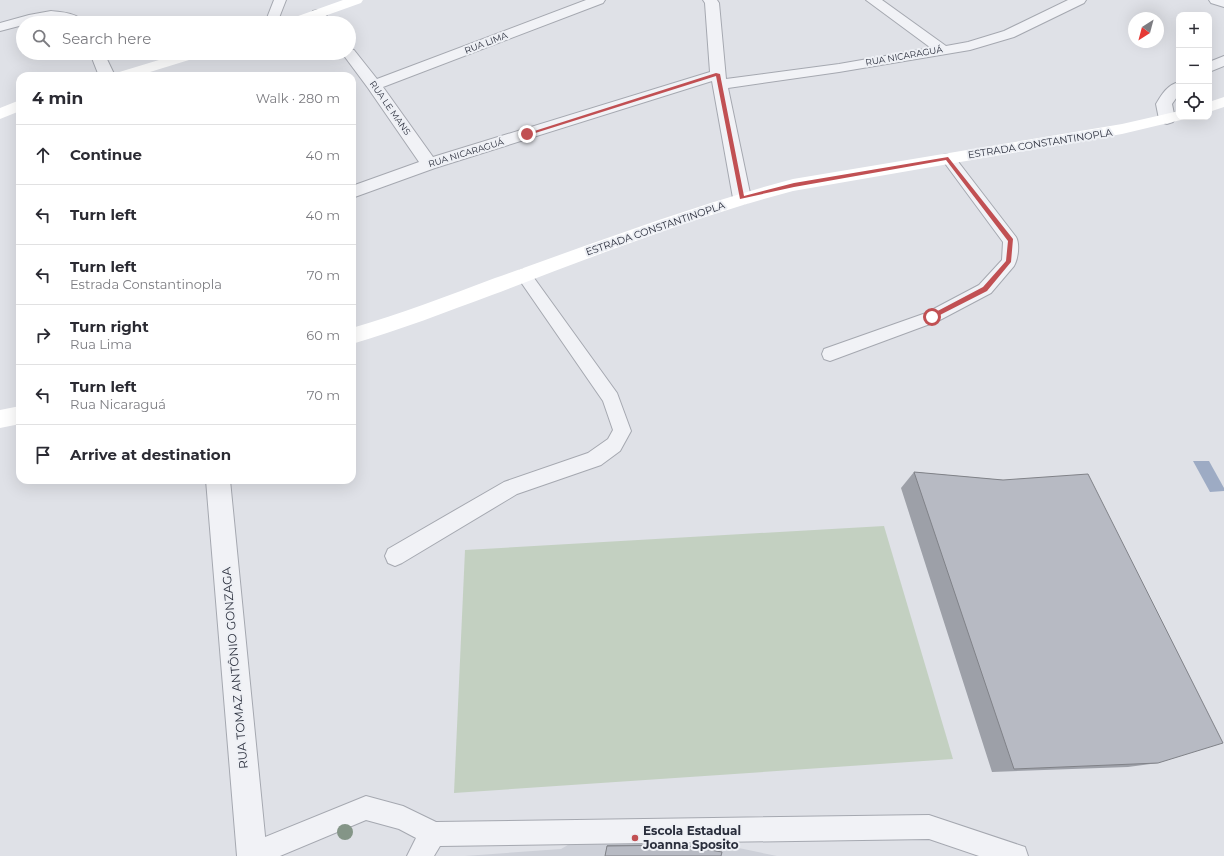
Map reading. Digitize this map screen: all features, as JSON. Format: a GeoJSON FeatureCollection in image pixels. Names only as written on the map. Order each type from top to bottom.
{"type":"FeatureCollection","features":[{"type":"Feature","properties":{"kind":"street"},"geometry":{"type":"LineString","coordinates":[[327,16],[356,0]]}},
{"type":"Feature","properties":{"kind":"street","name":"RUA LIMA"},"geometry":{"type":"LineString","coordinates":[[374,85],[598,0]]}},
{"type":"Feature","properties":{"kind":"street"},"geometry":{"type":"LineString","coordinates":[[710,0],[712,4],[716,36],[719,79],[742,198]]}},
{"type":"Feature","properties":{"kind":"street"},"geometry":{"type":"LineString","coordinates":[[873,0],[941,49]]}},
{"type":"Feature","properties":{"kind":"street","name":"RUA NICARAGUÁ"},"geometry":{"type":"LineString","coordinates":[[356,191],[429,164],[719,79],[839,68],[941,49],[970,46],[1009,34],[1079,0]]}},
{"type":"Feature","properties":{"kind":"street"},"geometry":{"type":"LineString","coordinates":[[1216,0],[1224,3]]}},
{"type":"Feature","properties":{"kind":"street"},"geometry":{"type":"LineString","coordinates":[[30,16],[46,10],[66,16]]}},
{"type":"Feature","properties":{"kind":"street"},"geometry":{"type":"LineString","coordinates":[[0,27],[16,21]]}},
{"type":"Feature","properties":{"kind":"street"},"geometry":{"type":"LineString","coordinates":[[100,60],[105,72]]}},
{"type":"Feature","properties":{"kind":"street"},"geometry":{"type":"LineString","coordinates":[[143,72],[177,60]]}},
{"type":"Feature","properties":{"kind":"street","name":"RUA LE MANS"},"geometry":{"type":"LineString","coordinates":[[354,60],[374,85],[429,164]]}},
{"type":"Feature","properties":{"kind":"street"},"geometry":{"type":"LineString","coordinates":[[1212,66],[1224,60]]}},
{"type":"Feature","properties":{"kind":"street"},"geometry":{"type":"LineString","coordinates":[[1173,117],[1164,104],[1170,93],[1176,89]]}},
{"type":"Feature","properties":{"kind":"street"},"geometry":{"type":"LineString","coordinates":[[1212,106],[1224,102]]}},
{"type":"Feature","properties":{"kind":"street"},"geometry":{"type":"LineString","coordinates":[[0,114],[16,108]]}},
{"type":"Feature","properties":{"kind":"street","name":"ESTRADA CONSTANTINOPLA"},"geometry":{"type":"LineString","coordinates":[[356,335],[406,320],[670,221],[742,198],[794,185],[1122,129],[1173,117]]}},
{"type":"Feature","properties":{"kind":"street"},"geometry":{"type":"LineString","coordinates":[[0,419],[16,417]]}},
{"type":"Feature","properties":{"kind":"street","name":"RUA TOMAZ ANTÔNIO GONZAGA"},"geometry":{"type":"LineString","coordinates":[[218,484],[251,856]]}},
{"type":"Feature","properties":{"kind":"lane"},"geometry":{"type":"LineString","coordinates":[[274,16],[280,0]]}},
{"type":"Feature","properties":{"kind":"lane"},"geometry":{"type":"LineString","coordinates":[[830,354],[938,313],[985,289],[1009,262],[1011,241],[948,158]]}},
{"type":"Feature","properties":{"kind":"lane"},"geometry":{"type":"LineString","coordinates":[[395,556],[511,488],[594,459],[614,445],[622,431],[610,398],[524,276]]}},
{"type":"Feature","properties":{"kind":"lane"},"geometry":{"type":"LineString","coordinates":[[251,856],[366,808],[403,818],[434,834],[929,827],[1016,856]]}},
{"type":"Feature","properties":{"kind":"lane"},"geometry":{"type":"LineString","coordinates":[[420,856],[434,834]]}},
{"type":"Feature","properties":{"kind":"shaded area","name":"Escola Estadual Joanna Sposito"},"geometry":{"type":"Polygon","coordinates":[[[609,821],[777,856],[465,856],[561,849],[609,821]]]}},
{"type":"Feature","properties":{"kind":"green space"},"geometry":{"type":"Polygon","coordinates":[[[884,526],[953,759],[454,793],[465,550],[884,526]]]}},
{"type":"Feature","properties":{"kind":"water"},"geometry":{"type":"Polygon","coordinates":[[[1193,461],[1209,461],[1224,488],[1224,491],[1210,492],[1193,461]]]}},
{"type":"Feature","properties":{"kind":"building"},"geometry":{"type":"Polygon","coordinates":[[[914,472],[1003,480],[1088,474],[1223,743],[1158,763],[1014,769],[914,472]]]}},
{"type":"Feature","properties":{"kind":"building"},"geometry":{"type":"Polygon","coordinates":[[[680,845],[722,852],[721,856],[605,856],[607,846],[680,845]]]}},
{"type":"Feature","properties":{"kind":"place","name":"Escola Estadual Joanna Sposito"},"geometry":{"type":"Point","coordinates":[635,838]}},
{"type":"Feature","properties":{"kind":"route"},"geometry":{"type":"LineString","coordinates":[[527,134],[655,92],[718,74],[742,198],[794,185],[948,158],[1011,241],[1009,262],[985,289],[932,317]]}}]}
